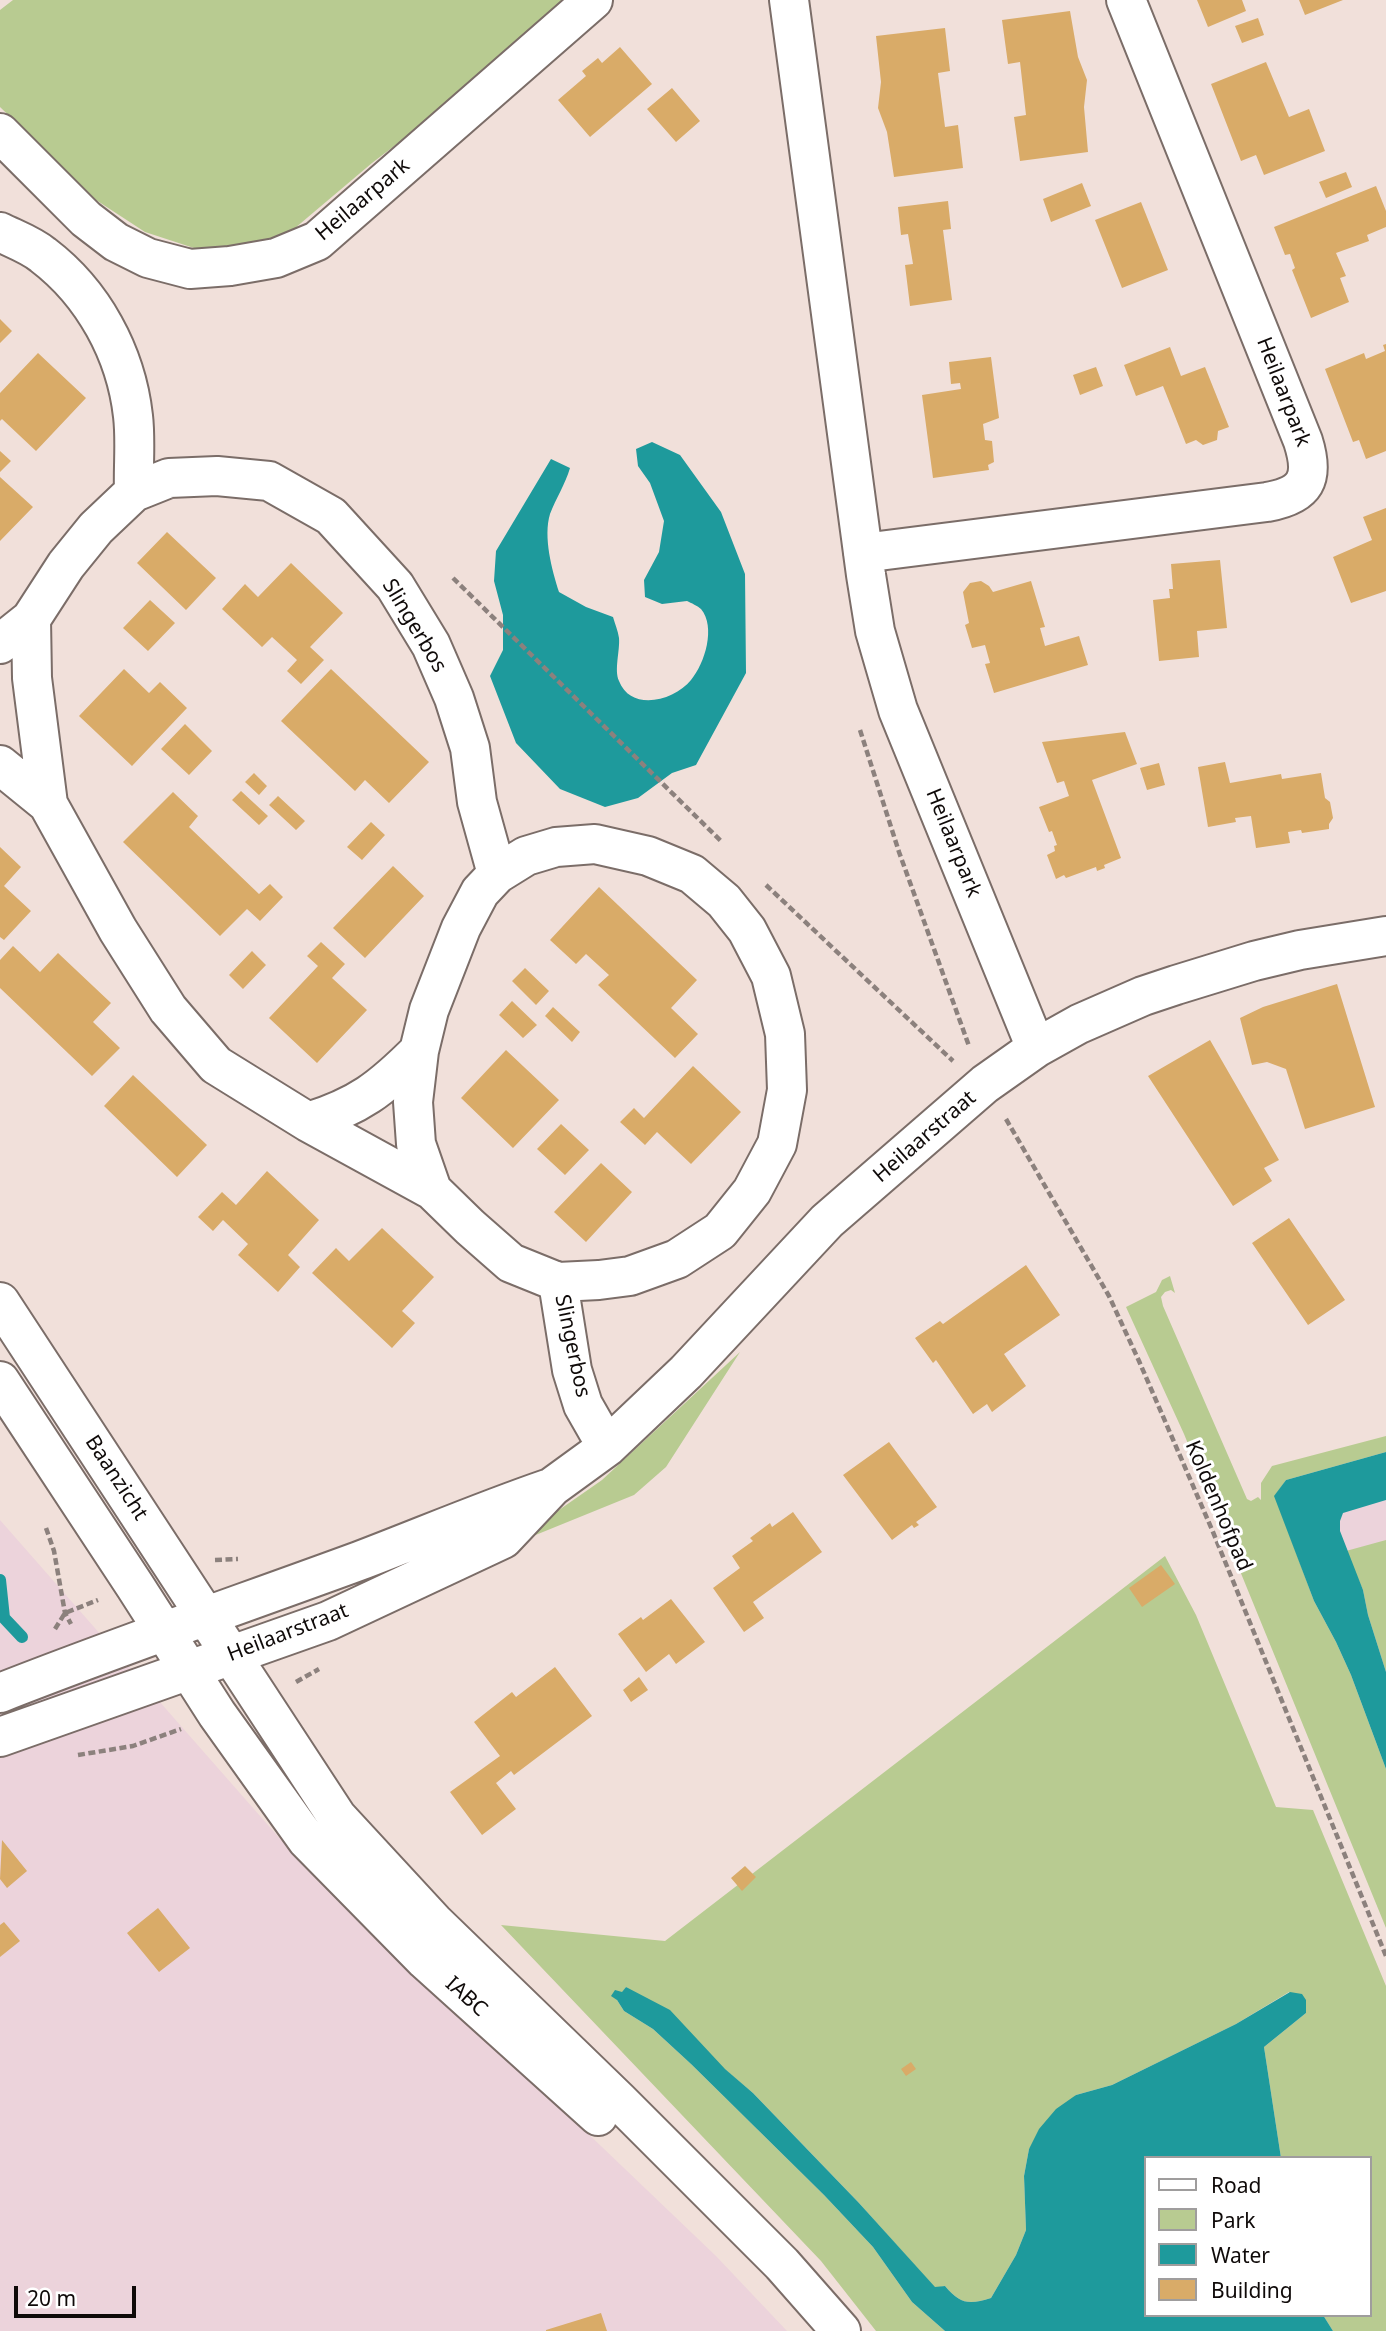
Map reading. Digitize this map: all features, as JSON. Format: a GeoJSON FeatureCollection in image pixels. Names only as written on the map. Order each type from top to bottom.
{"type":"FeatureCollection","features":[{"type":"Feature","properties":{"kind":"street","name":"Heilaarpark"},"geometry":{"type":"LineString","coordinates":[[0,133],[86,219],[116,242],[148,258],[190,270],[276,258],[317,241],[593,0]]}},
{"type":"Feature","properties":{"kind":"street","name":"Heilaarpark"},"geometry":{"type":"LineString","coordinates":[[789,0],[875,631],[898,710],[1036,1048]]}},
{"type":"Feature","properties":{"kind":"street","name":"Heilaarpark"},"geometry":{"type":"LineString","coordinates":[[863,553],[1267,502],[1289,497],[1298,491],[1307,478],[1308,463],[1303,441],[1126,0]]}},
{"type":"Feature","properties":{"kind":"street"},"geometry":{"type":"LineString","coordinates":[[49,260],[86,219]]}},
{"type":"Feature","properties":{"kind":"street"},"geometry":{"type":"LineString","coordinates":[[0,232],[41,253],[77,284],[103,324],[124,370],[133,417],[134,492]]}},
{"type":"Feature","properties":{"kind":"street","name":"Slingerbos"},"geometry":{"type":"LineString","coordinates":[[0,644],[32,619],[66,565],[96,528],[134,492],[169,478],[217,476],[269,481],[331,516],[395,586],[431,645],[454,698],[470,748],[477,802],[497,874]]}},
{"type":"Feature","properties":{"kind":"street","name":"Slingerbos"},"geometry":{"type":"LineString","coordinates":[[32,619],[32,678],[48,804],[118,930],[168,1009],[216,1065],[308,1122],[432,1190],[511,1263],[558,1282],[630,1276],[677,1259],[720,1231],[752,1191],[777,1144],[787,1090],[785,1034],[771,976],[747,930],[724,901],[692,874],[648,856],[595,844],[556,847],[526,856],[497,874],[480,892],[461,928],[429,1010],[419,1051],[413,1102],[416,1144],[432,1190]]}},
{"type":"Feature","properties":{"kind":"street","name":"Slingerbos"},"geometry":{"type":"LineString","coordinates":[[0,765],[48,804]]}},
{"type":"Feature","properties":{"kind":"street","name":"Heilaarstraat"},"geometry":{"type":"LineString","coordinates":[[0,1737],[328,1621],[503,1539],[552,1487],[607,1447],[686,1372],[828,1221],[985,1084],[1036,1048],[1079,1024],[1165,989],[1243,964],[1300,950],[1386,936]]}},
{"type":"Feature","properties":{"kind":"street"},"geometry":{"type":"LineString","coordinates":[[308,1122],[340,1112],[372,1094],[419,1051]]}},
{"type":"Feature","properties":{"kind":"street","name":"Slingerbos"},"geometry":{"type":"LineString","coordinates":[[558,1282],[572,1370],[583,1405],[607,1447]]}},
{"type":"Feature","properties":{"kind":"street","name":"Baanzicht"},"geometry":{"type":"LineString","coordinates":[[0,1302],[232,1654]]}},
{"type":"Feature","properties":{"kind":"street","name":"Baanzicht"},"geometry":{"type":"LineString","coordinates":[[0,1381],[164,1631]]}},
{"type":"Feature","properties":{"kind":"street","name":"Heilaarstraat"},"geometry":{"type":"LineString","coordinates":[[0,1693],[552,1487]]}},
{"type":"Feature","properties":{"kind":"street","name":"IABC"},"geometry":{"type":"LineString","coordinates":[[164,1631],[217,1714],[307,1840],[425,1960],[595,2113],[807,2331]]}},
{"type":"Feature","properties":{"kind":"street","name":"IABC"},"geometry":{"type":"LineString","coordinates":[[232,1654],[337,1817],[434,1922],[620,2101],[782,2264],[841,2331]]}},
{"type":"Feature","properties":{"kind":"path"},"geometry":{"type":"LineString","coordinates":[[453,578],[724,845]]}},
{"type":"Feature","properties":{"kind":"path"},"geometry":{"type":"LineString","coordinates":[[764,883],[944,1055],[985,1084]]}},
{"type":"Feature","properties":{"kind":"path","name":"Koldenhofpad"},"geometry":{"type":"LineString","coordinates":[[985,1084],[1109,1296],[1139,1361],[1213,1532],[1386,1956]]}},
{"type":"Feature","properties":{"kind":"path"},"geometry":{"type":"LineString","coordinates":[[44,1522],[54,1551],[65,1613]]}},
{"type":"Feature","properties":{"kind":"shaded area"},"geometry":{"type":"Polygon","coordinates":[[[1386,1492],[1386,1742],[1314,1513],[1386,1492]]]}},
{"type":"Feature","properties":{"kind":"shaded area"},"geometry":{"type":"Polygon","coordinates":[[[0,1520],[282,1841],[716,2256],[787,2331],[0,2331],[0,1520]]]}},
{"type":"Feature","properties":{"kind":"green space"},"geometry":{"type":"Polygon","coordinates":[[[13,0],[564,0],[423,124],[288,234],[249,248],[197,249],[145,232],[96,200],[0,107],[0,10],[13,0]]]}},
{"type":"Feature","properties":{"kind":"green space"},"geometry":{"type":"Polygon","coordinates":[[[1170,1276],[1175,1293],[1171,1290],[1165,1292],[1161,1297],[1163,1306],[1247,1499],[1251,1501],[1258,1497],[1261,1500],[1261,1483],[1272,1466],[1386,1436],[1386,1452],[1286,1480],[1275,1496],[1314,1601],[1351,1675],[1386,1769],[1386,1928],[1184,1434],[1126,1307],[1156,1292],[1162,1280],[1170,1276]]]}},
{"type":"Feature","properties":{"kind":"green space"},"geometry":{"type":"Polygon","coordinates":[[[740,1352],[666,1467],[634,1495],[506,1547],[602,1480],[740,1352]]]}},
{"type":"Feature","properties":{"kind":"green space"},"geometry":{"type":"Polygon","coordinates":[[[1386,1540],[1386,1672],[1363,1590],[1346,1551],[1386,1540]]]}},
{"type":"Feature","properties":{"kind":"green space"},"geometry":{"type":"Polygon","coordinates":[[[1165,1556],[1196,1615],[1276,1807],[1313,1810],[1386,1986],[1386,2331],[1333,2331],[1324,2317],[1372,2317],[1372,2156],[1281,2156],[1264,2047],[1306,2013],[1289,1992],[1236,2024],[1112,2085],[1076,2095],[1029,2149],[1024,2176],[1026,2230],[1016,2255],[991,2298],[971,2302],[960,2300],[945,2286],[935,2288],[859,2203],[753,2093],[626,1987],[617,2000],[624,2011],[653,2029],[824,2195],[873,2247],[912,2302],[945,2331],[876,2331],[821,2261],[501,1925],[665,1941],[1165,1556]]]}},
{"type":"Feature","properties":{"kind":"water"},"geometry":{"type":"Polygon","coordinates":[[[652,442],[680,455],[721,512],[745,574],[746,673],[696,765],[672,773],[638,798],[605,807],[560,789],[516,743],[490,676],[503,650],[503,615],[494,581],[496,551],[551,459],[570,468],[550,514],[547,533],[559,592],[586,607],[613,617],[619,638],[618,677],[625,691],[633,697],[653,700],[664,698],[684,687],[701,664],[707,645],[708,625],[701,609],[687,601],[662,604],[645,597],[644,580],[659,552],[664,521],[650,483],[638,466],[636,449],[652,442]]]}},
{"type":"Feature","properties":{"kind":"water"},"geometry":{"type":"Polygon","coordinates":[[[1386,1452],[1386,1500],[1343,1513],[1340,1531],[1363,1590],[1386,1672],[1386,1769],[1351,1675],[1314,1601],[1274,1496],[1286,1480],[1386,1452]]]}},
{"type":"Feature","properties":{"kind":"water"},"geometry":{"type":"Polygon","coordinates":[[[626,1987],[670,2010],[859,2203],[935,2287],[945,2286],[960,2300],[971,2302],[991,2298],[1016,2255],[1026,2230],[1024,2176],[1029,2149],[1039,2129],[1056,2109],[1076,2095],[1112,2085],[1236,2024],[1290,1992],[1302,1994],[1306,2000],[1306,2013],[1264,2047],[1281,2156],[1144,2156],[1144,2317],[1324,2317],[1333,2331],[945,2331],[912,2302],[873,2247],[824,2195],[691,2064],[653,2029],[624,2011],[611,1996],[615,1990],[622,1992],[626,1987]]]}},
{"type":"Feature","properties":{"kind":"building"},"geometry":{"type":"Polygon","coordinates":[[[1197,0],[1242,0],[1246,11],[1208,27],[1197,0]]]}},
{"type":"Feature","properties":{"kind":"building"},"geometry":{"type":"Polygon","coordinates":[[[1299,0],[1343,0],[1305,15],[1299,0]]]}},
{"type":"Feature","properties":{"kind":"building"},"geometry":{"type":"Polygon","coordinates":[[[1070,11],[1078,57],[1087,80],[1084,107],[1088,152],[1020,161],[1014,117],[1026,115],[1020,62],[1008,64],[1002,20],[1070,11]]]}},
{"type":"Feature","properties":{"kind":"building"},"geometry":{"type":"Polygon","coordinates":[[[1258,18],[1264,35],[1242,43],[1235,26],[1258,18]]]}},
{"type":"Feature","properties":{"kind":"building"},"geometry":{"type":"Polygon","coordinates":[[[945,28],[950,71],[938,73],[945,127],[958,125],[963,168],[894,177],[887,132],[878,108],[881,82],[876,36],[945,28]]]}},
{"type":"Feature","properties":{"kind":"building"},"geometry":{"type":"Polygon","coordinates":[[[620,47],[652,84],[590,137],[558,100],[586,76],[582,71],[598,58],[602,63],[620,47]]]}},
{"type":"Feature","properties":{"kind":"building"},"geometry":{"type":"Polygon","coordinates":[[[1266,62],[1289,117],[1309,109],[1325,151],[1264,175],[1256,155],[1241,161],[1211,84],[1266,62]]]}},
{"type":"Feature","properties":{"kind":"building"},"geometry":{"type":"Polygon","coordinates":[[[672,88],[700,121],[676,142],[647,109],[672,88]]]}},
{"type":"Feature","properties":{"kind":"building"},"geometry":{"type":"Polygon","coordinates":[[[1346,172],[1352,187],[1326,198],[1319,182],[1346,172]]]}},
{"type":"Feature","properties":{"kind":"building"},"geometry":{"type":"Polygon","coordinates":[[[1082,183],[1091,206],[1051,222],[1043,199],[1082,183]]]}},
{"type":"Feature","properties":{"kind":"building"},"geometry":{"type":"Polygon","coordinates":[[[1376,186],[1386,211],[1386,227],[1367,235],[1369,241],[1336,253],[1346,276],[1340,278],[1349,302],[1311,318],[1292,270],[1295,268],[1290,254],[1285,255],[1274,227],[1376,186]]]}},
{"type":"Feature","properties":{"kind":"building"},"geometry":{"type":"Polygon","coordinates":[[[948,201],[951,229],[943,230],[952,300],[910,306],[905,265],[913,264],[908,234],[901,235],[898,207],[948,201]]]}},
{"type":"Feature","properties":{"kind":"building"},"geometry":{"type":"Polygon","coordinates":[[[1141,202],[1168,270],[1122,288],[1095,220],[1141,202]]]}},
{"type":"Feature","properties":{"kind":"building"},"geometry":{"type":"Polygon","coordinates":[[[0,319],[12,331],[0,343],[0,319]]]}},
{"type":"Feature","properties":{"kind":"building"},"geometry":{"type":"Polygon","coordinates":[[[1386,344],[1386,451],[1366,459],[1359,440],[1353,442],[1325,369],[1364,353],[1366,359],[1385,351],[1383,345],[1386,344]]]}},
{"type":"Feature","properties":{"kind":"building"},"geometry":{"type":"Polygon","coordinates":[[[1170,347],[1181,376],[1205,367],[1229,427],[1218,431],[1217,440],[1203,445],[1196,440],[1186,444],[1163,386],[1136,396],[1124,365],[1170,347]]]}},
{"type":"Feature","properties":{"kind":"building"},"geometry":{"type":"Polygon","coordinates":[[[38,353],[86,398],[36,451],[2,419],[0,421],[0,393],[38,353]]]}},
{"type":"Feature","properties":{"kind":"building"},"geometry":{"type":"Polygon","coordinates":[[[991,357],[999,418],[983,424],[985,440],[992,441],[994,462],[988,465],[989,470],[933,478],[922,395],[961,389],[960,383],[951,384],[949,362],[991,357]]]}},
{"type":"Feature","properties":{"kind":"building"},"geometry":{"type":"Polygon","coordinates":[[[1096,367],[1103,386],[1080,395],[1073,375],[1096,367]]]}},
{"type":"Feature","properties":{"kind":"building"},"geometry":{"type":"Polygon","coordinates":[[[0,451],[11,461],[0,472],[0,451]]]}},
{"type":"Feature","properties":{"kind":"building"},"geometry":{"type":"Polygon","coordinates":[[[0,477],[33,507],[0,541],[0,477]]]}},
{"type":"Feature","properties":{"kind":"building"},"geometry":{"type":"Polygon","coordinates":[[[1386,508],[1386,591],[1351,603],[1333,557],[1372,540],[1363,517],[1386,508]]]}},
{"type":"Feature","properties":{"kind":"building"},"geometry":{"type":"Polygon","coordinates":[[[167,532],[216,578],[186,610],[137,563],[167,532]]]}},
{"type":"Feature","properties":{"kind":"building"},"geometry":{"type":"Polygon","coordinates":[[[1220,560],[1227,628],[1197,631],[1199,657],[1159,661],[1153,600],[1170,598],[1169,589],[1173,589],[1171,564],[1220,560]]]}},
{"type":"Feature","properties":{"kind":"building"},"geometry":{"type":"Polygon","coordinates":[[[291,563],[343,613],[310,647],[324,660],[301,684],[287,671],[297,660],[272,637],[262,647],[222,609],[245,584],[258,597],[291,563]]]}},
{"type":"Feature","properties":{"kind":"building"},"geometry":{"type":"Polygon","coordinates":[[[981,581],[993,592],[1031,581],[1045,627],[1040,628],[1045,646],[1079,636],[1088,665],[994,693],[985,664],[990,663],[985,645],[972,648],[965,625],[969,623],[963,592],[970,583],[981,581]]]}},
{"type":"Feature","properties":{"kind":"building"},"geometry":{"type":"Polygon","coordinates":[[[150,600],[175,623],[148,651],[123,628],[150,600]]]}},
{"type":"Feature","properties":{"kind":"building"},"geometry":{"type":"Polygon","coordinates":[[[124,669],[149,693],[160,682],[187,708],[132,766],[79,716],[124,669]]]}},
{"type":"Feature","properties":{"kind":"building"},"geometry":{"type":"Polygon","coordinates":[[[331,669],[429,762],[389,803],[365,780],[355,791],[281,721],[331,669]]]}},
{"type":"Feature","properties":{"kind":"building"},"geometry":{"type":"Polygon","coordinates":[[[185,724],[212,751],[189,775],[161,749],[185,724]]]}},
{"type":"Feature","properties":{"kind":"building"},"geometry":{"type":"Polygon","coordinates":[[[1125,732],[1137,764],[1092,780],[1121,858],[1097,871],[1096,867],[1056,879],[1047,855],[1055,851],[1054,846],[1057,845],[1039,807],[1069,796],[1064,781],[1057,783],[1042,742],[1125,732]]]}},
{"type":"Feature","properties":{"kind":"building"},"geometry":{"type":"Polygon","coordinates":[[[1225,762],[1230,783],[1281,774],[1282,779],[1321,773],[1325,798],[1330,802],[1333,818],[1329,829],[1288,832],[1290,843],[1256,848],[1251,816],[1208,827],[1198,767],[1225,762]]]}},
{"type":"Feature","properties":{"kind":"building"},"geometry":{"type":"Polygon","coordinates":[[[1159,763],[1165,785],[1147,790],[1140,768],[1159,763]]]}},
{"type":"Feature","properties":{"kind":"building"},"geometry":{"type":"Polygon","coordinates":[[[254,773],[267,786],[259,795],[245,782],[254,773]]]}},
{"type":"Feature","properties":{"kind":"building"},"geometry":{"type":"Polygon","coordinates":[[[241,791],[268,816],[259,825],[232,800],[241,791]]]}},
{"type":"Feature","properties":{"kind":"building"},"geometry":{"type":"Polygon","coordinates":[[[173,792],[198,816],[189,827],[259,894],[270,884],[283,897],[260,921],[247,909],[220,936],[123,842],[173,792]]]}},
{"type":"Feature","properties":{"kind":"building"},"geometry":{"type":"Polygon","coordinates":[[[278,796],[305,821],[296,830],[269,805],[278,796]]]}},
{"type":"Feature","properties":{"kind":"building"},"geometry":{"type":"Polygon","coordinates":[[[371,822],[385,835],[362,860],[347,847],[371,822]]]}},
{"type":"Feature","properties":{"kind":"building"},"geometry":{"type":"Polygon","coordinates":[[[0,847],[21,867],[4,886],[31,911],[4,940],[0,937],[0,847]]]}},
{"type":"Feature","properties":{"kind":"building"},"geometry":{"type":"Polygon","coordinates":[[[393,866],[424,896],[365,958],[333,928],[393,866]]]}},
{"type":"Feature","properties":{"kind":"building"},"geometry":{"type":"Polygon","coordinates":[[[599,887],[697,980],[671,1008],[698,1034],[675,1058],[598,985],[609,975],[586,954],[576,964],[550,940],[599,887]]]}},
{"type":"Feature","properties":{"kind":"building"},"geometry":{"type":"Polygon","coordinates":[[[321,942],[345,964],[332,978],[367,1010],[317,1063],[269,1018],[318,966],[307,956],[321,942]]]}},
{"type":"Feature","properties":{"kind":"building"},"geometry":{"type":"Polygon","coordinates":[[[13,946],[40,972],[58,953],[111,1003],[93,1022],[120,1048],[92,1076],[0,988],[0,960],[13,946]]]}},
{"type":"Feature","properties":{"kind":"building"},"geometry":{"type":"Polygon","coordinates":[[[252,951],[266,965],[243,989],[229,975],[252,951]]]}},
{"type":"Feature","properties":{"kind":"building"},"geometry":{"type":"Polygon","coordinates":[[[525,968],[549,991],[536,1005],[512,981],[525,968]]]}},
{"type":"Feature","properties":{"kind":"building"},"geometry":{"type":"Polygon","coordinates":[[[1337,984],[1375,1107],[1305,1129],[1286,1069],[1267,1062],[1252,1065],[1240,1018],[1263,1007],[1337,984]]]}},
{"type":"Feature","properties":{"kind":"building"},"geometry":{"type":"Polygon","coordinates":[[[512,1001],[537,1025],[523,1038],[499,1015],[512,1001]]]}},
{"type":"Feature","properties":{"kind":"building"},"geometry":{"type":"Polygon","coordinates":[[[553,1007],[580,1032],[572,1042],[545,1016],[553,1007]]]}},
{"type":"Feature","properties":{"kind":"building"},"geometry":{"type":"Polygon","coordinates":[[[1210,1040],[1279,1160],[1264,1168],[1272,1181],[1233,1206],[1148,1076],[1210,1040]]]}},
{"type":"Feature","properties":{"kind":"building"},"geometry":{"type":"Polygon","coordinates":[[[506,1050],[559,1100],[513,1148],[461,1098],[506,1050]]]}},
{"type":"Feature","properties":{"kind":"building"},"geometry":{"type":"Polygon","coordinates":[[[693,1066],[741,1112],[691,1164],[657,1132],[645,1145],[620,1122],[634,1108],[644,1118],[693,1066]]]}},
{"type":"Feature","properties":{"kind":"building"},"geometry":{"type":"Polygon","coordinates":[[[133,1075],[207,1145],[177,1177],[104,1106],[133,1075]]]}},
{"type":"Feature","properties":{"kind":"building"},"geometry":{"type":"Polygon","coordinates":[[[561,1124],[589,1150],[565,1175],[537,1149],[561,1124]]]}},
{"type":"Feature","properties":{"kind":"building"},"geometry":{"type":"Polygon","coordinates":[[[601,1163],[632,1192],[586,1242],[554,1212],[601,1163]]]}},
{"type":"Feature","properties":{"kind":"building"},"geometry":{"type":"Polygon","coordinates":[[[267,1171],[319,1220],[288,1255],[300,1267],[278,1292],[238,1255],[248,1244],[223,1220],[213,1231],[198,1217],[222,1192],[236,1205],[267,1171]]]}},
{"type":"Feature","properties":{"kind":"building"},"geometry":{"type":"Polygon","coordinates":[[[1289,1218],[1345,1300],[1308,1325],[1252,1243],[1289,1218]]]}},
{"type":"Feature","properties":{"kind":"building"},"geometry":{"type":"Polygon","coordinates":[[[382,1228],[434,1277],[402,1311],[415,1323],[392,1348],[312,1273],[336,1248],[349,1261],[382,1228]]]}},
{"type":"Feature","properties":{"kind":"building"},"geometry":{"type":"Polygon","coordinates":[[[1026,1265],[1060,1315],[1004,1354],[1026,1386],[992,1412],[987,1404],[973,1414],[936,1360],[933,1363],[915,1338],[940,1321],[943,1324],[1026,1265]]]}},
{"type":"Feature","properties":{"kind":"building"},"geometry":{"type":"Polygon","coordinates":[[[889,1442],[937,1507],[916,1522],[919,1525],[914,1528],[912,1525],[892,1540],[843,1475],[889,1442]]]}},
{"type":"Feature","properties":{"kind":"building"},"geometry":{"type":"Polygon","coordinates":[[[793,1512],[822,1552],[753,1602],[764,1618],[744,1632],[713,1588],[740,1568],[732,1556],[753,1541],[750,1538],[770,1523],[772,1527],[793,1512]]]}},
{"type":"Feature","properties":{"kind":"building"},"geometry":{"type":"Polygon","coordinates":[[[1161,1565],[1175,1584],[1142,1607],[1129,1588],[1161,1565]]]}},
{"type":"Feature","properties":{"kind":"building"},"geometry":{"type":"Polygon","coordinates":[[[671,1599],[705,1642],[676,1664],[669,1654],[646,1672],[618,1634],[671,1599]]]}},
{"type":"Feature","properties":{"kind":"building"},"geometry":{"type":"Polygon","coordinates":[[[555,1667],[592,1716],[514,1775],[511,1771],[496,1783],[516,1809],[482,1835],[450,1792],[500,1756],[474,1722],[512,1692],[516,1697],[555,1667]]]}},
{"type":"Feature","properties":{"kind":"building"},"geometry":{"type":"Polygon","coordinates":[[[639,1677],[648,1690],[631,1702],[623,1690],[639,1677]]]}},
{"type":"Feature","properties":{"kind":"building"},"geometry":{"type":"Polygon","coordinates":[[[2,1840],[27,1871],[7,1888],[0,1879],[2,1840]]]}},
{"type":"Feature","properties":{"kind":"building"},"geometry":{"type":"Polygon","coordinates":[[[745,1866],[756,1877],[742,1891],[731,1878],[745,1866]]]}},
{"type":"Feature","properties":{"kind":"building"},"geometry":{"type":"Polygon","coordinates":[[[158,1908],[190,1948],[159,1972],[127,1933],[158,1908]]]}},
{"type":"Feature","properties":{"kind":"building"},"geometry":{"type":"Polygon","coordinates":[[[4,1922],[20,1941],[0,1957],[0,1925],[4,1922]]]}},
{"type":"Feature","properties":{"kind":"building"},"geometry":{"type":"Polygon","coordinates":[[[911,2062],[916,2069],[906,2076],[901,2069],[911,2062]]]}},
{"type":"Feature","properties":{"kind":"building"},"geometry":{"type":"Polygon","coordinates":[[[601,2313],[607,2331],[546,2331],[546,2330],[601,2313]]]}},
{"type":"Feature","properties":{"kind":"waterway"},"geometry":{"type":"LineString","coordinates":[[0,1580],[4,1618],[22,1637]]}}]}
